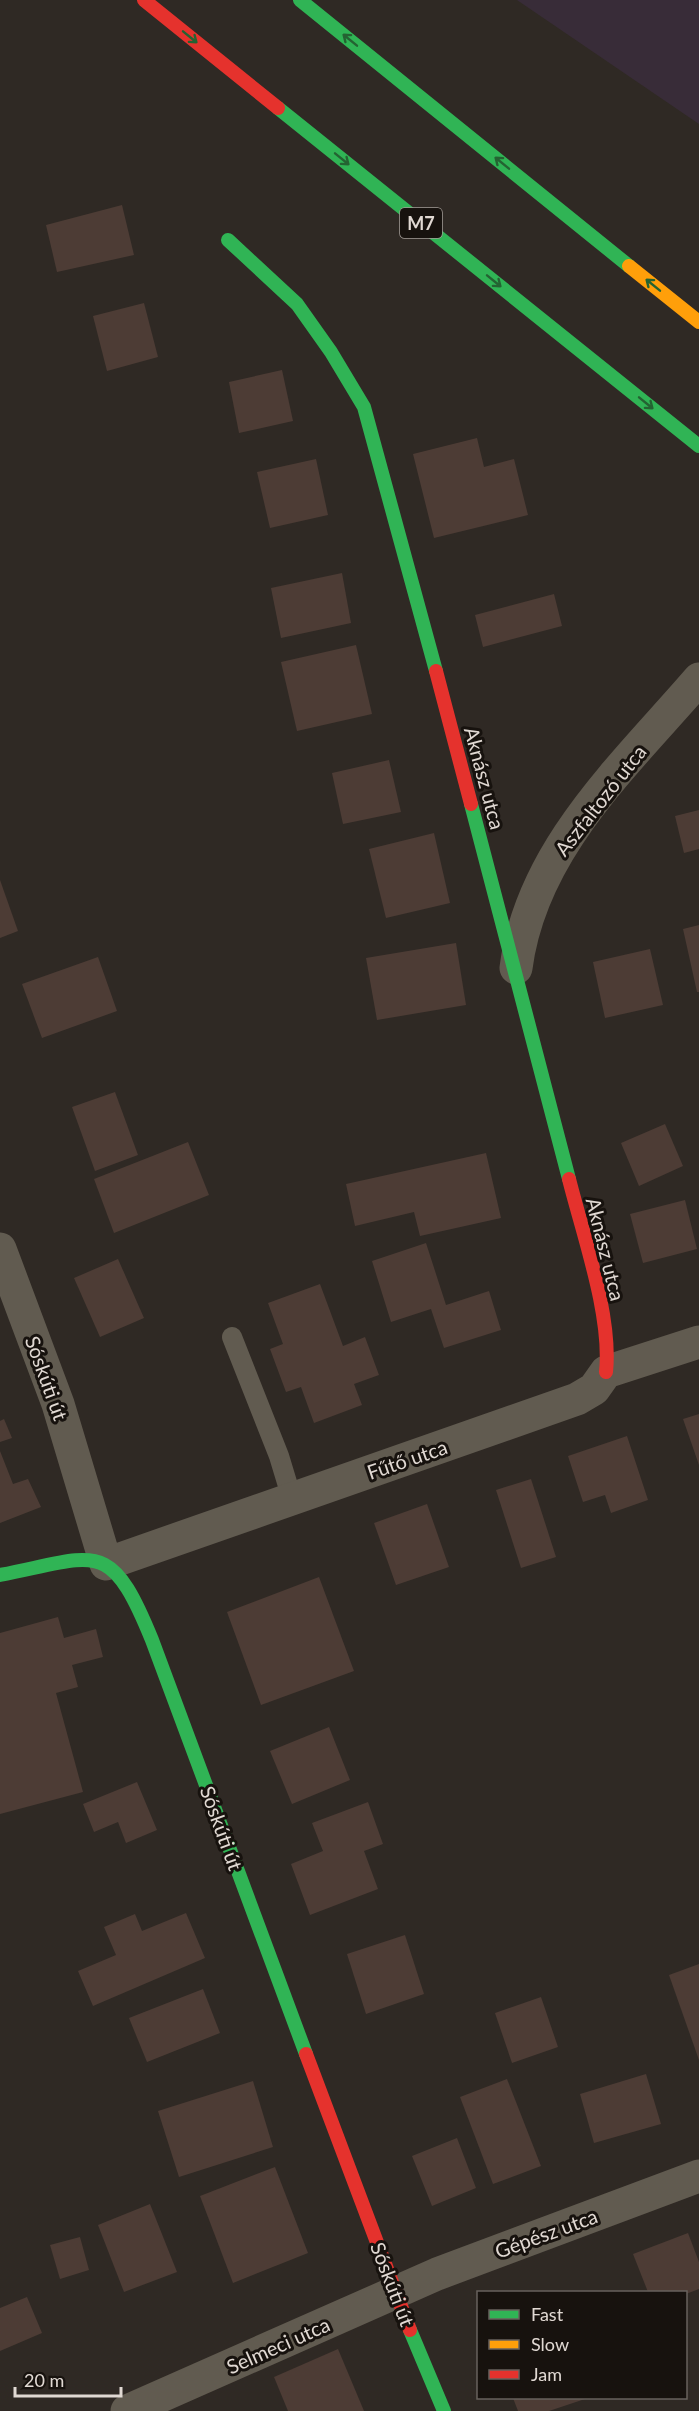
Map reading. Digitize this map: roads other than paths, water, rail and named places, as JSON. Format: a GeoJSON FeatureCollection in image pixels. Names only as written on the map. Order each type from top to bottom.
{"type":"FeatureCollection","features":[{"type":"Feature","properties":{"kind":"main road","name":"M7"},"geometry":{"type":"LineString","coordinates":[[144,0],[699,446]]}},
{"type":"Feature","properties":{"kind":"main road"},"geometry":{"type":"LineString","coordinates":[[300,0],[699,322]]}},
{"type":"Feature","properties":{"kind":"main road","name":"Aknász utca"},"geometry":{"type":"LineString","coordinates":[[228,240],[297,304],[331,352],[364,407],[516,968],[605,1325],[608,1352],[606,1372]]}},
{"type":"Feature","properties":{"kind":"main road"},"geometry":{"type":"LineString","coordinates":[[0,1575],[67,1562],[86,1561],[106,1564]]}},
{"type":"Feature","properties":{"kind":"main road","name":"Sóskúti út"},"geometry":{"type":"LineString","coordinates":[[106,1564],[130,1591],[152,1640],[395,2293],[444,2411]]}},
{"type":"Feature","properties":{"kind":"street","name":"Aszfaltozó utca"},"geometry":{"type":"LineString","coordinates":[[516,968],[520,936],[529,908],[561,844],[589,807],[699,679]]}},
{"type":"Feature","properties":{"kind":"street","name":"Sóskúti út"},"geometry":{"type":"LineString","coordinates":[[0,1249],[58,1404],[106,1564]]}},
{"type":"Feature","properties":{"kind":"street","name":"Fűtő utca"},"geometry":{"type":"LineString","coordinates":[[106,1564],[577,1399],[594,1389],[606,1372],[699,1342]]}},
{"type":"Feature","properties":{"kind":"street","name":"Gépész utca"},"geometry":{"type":"LineString","coordinates":[[395,2293],[437,2274],[699,2176]]}},
{"type":"Feature","properties":{"kind":"street","name":"Selmeci utca"},"geometry":{"type":"LineString","coordinates":[[127,2411],[395,2293]]}},
{"type":"Feature","properties":{"kind":"lane"},"geometry":{"type":"LineString","coordinates":[[232,1337],[279,1456],[291,1499]]}}]}
